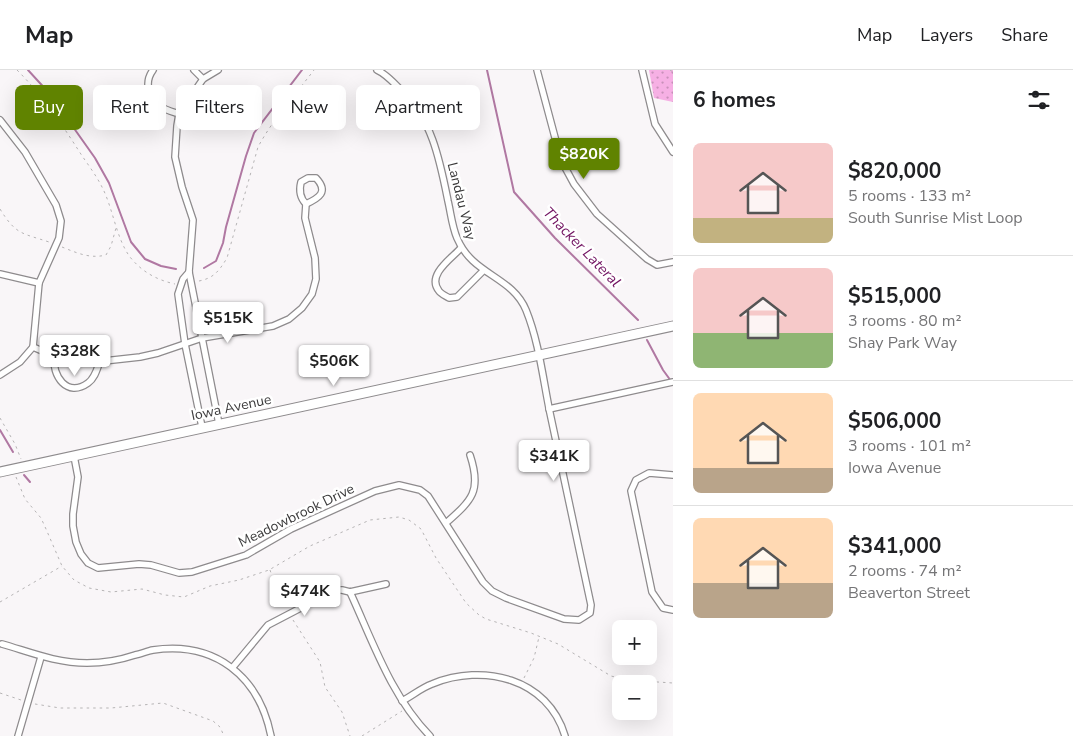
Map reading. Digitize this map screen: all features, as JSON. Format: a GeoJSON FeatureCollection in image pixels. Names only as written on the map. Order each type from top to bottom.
{"type":"FeatureCollection","features":[{"type":"Feature","properties":{"kind":"street"},"geometry":{"type":"LineString","coordinates":[[153,70],[148,78],[148,88],[152,98],[161,107],[176,113]]}},
{"type":"Feature","properties":{"kind":"street"},"geometry":{"type":"LineString","coordinates":[[194,70],[203,79]]}},
{"type":"Feature","properties":{"kind":"street"},"geometry":{"type":"LineString","coordinates":[[199,85],[203,79],[218,70]]}},
{"type":"Feature","properties":{"kind":"street","name":"Landau Way"},"geometry":{"type":"LineString","coordinates":[[377,70],[384,72],[409,96],[426,123],[436,146],[454,230],[461,248],[483,271],[499,279],[516,294],[525,308],[538,355],[591,605]]}},
{"type":"Feature","properties":{"kind":"street"},"geometry":{"type":"LineString","coordinates":[[537,70],[561,160],[574,184],[597,214],[647,260],[657,265],[673,262]]}},
{"type":"Feature","properties":{"kind":"street"},"geometry":{"type":"LineString","coordinates":[[642,70],[655,124],[673,152]]}},
{"type":"Feature","properties":{"kind":"street"},"geometry":{"type":"LineString","coordinates":[[0,120],[25,152],[56,205],[61,221],[59,238],[39,283],[34,347],[20,362],[0,375]]}},
{"type":"Feature","properties":{"kind":"street"},"geometry":{"type":"LineString","coordinates":[[176,126],[175,158],[193,220],[189,272],[219,424]]}},
{"type":"Feature","properties":{"kind":"street"},"geometry":{"type":"LineString","coordinates":[[308,178],[316,178],[321,184],[320,196],[306,204],[302,201],[301,182],[308,178]]}},
{"type":"Feature","properties":{"kind":"street"},"geometry":{"type":"LineString","coordinates":[[34,347],[61,359],[86,363],[100,362],[140,357],[202,338],[273,326],[289,319],[302,308],[312,294],[316,278],[315,258],[305,218],[306,204]]}},
{"type":"Feature","properties":{"kind":"street"},"geometry":{"type":"LineString","coordinates":[[461,248],[437,272],[435,283],[438,291],[449,298],[457,298],[483,271]]}},
{"type":"Feature","properties":{"kind":"street"},"geometry":{"type":"LineString","coordinates":[[189,272],[181,284],[178,294],[185,344],[202,428]]}},
{"type":"Feature","properties":{"kind":"street"},"geometry":{"type":"LineString","coordinates":[[0,274],[39,283]]}},
{"type":"Feature","properties":{"kind":"street","name":"Iowa Avenue"},"geometry":{"type":"LineString","coordinates":[[0,472],[673,326]]}},
{"type":"Feature","properties":{"kind":"street"},"geometry":{"type":"LineString","coordinates":[[54,356],[56,376],[64,384],[73,387],[88,382],[96,372],[100,362]]}},
{"type":"Feature","properties":{"kind":"street"},"geometry":{"type":"LineString","coordinates":[[549,409],[673,382]]}},
{"type":"Feature","properties":{"kind":"street"},"geometry":{"type":"LineString","coordinates":[[446,523],[465,507],[473,496],[475,484],[470,455]]}},
{"type":"Feature","properties":{"kind":"street","name":"Meadowbrook Drive"},"geometry":{"type":"LineString","coordinates":[[74,456],[78,477],[73,514],[76,542],[81,554],[88,563],[98,568],[140,564],[180,573],[192,572],[246,555],[291,529],[375,491],[399,485],[420,490],[428,496],[459,547],[483,582],[492,591],[564,619],[579,620],[585,617],[590,613],[591,605]]}},
{"type":"Feature","properties":{"kind":"street"},"geometry":{"type":"LineString","coordinates":[[673,475],[649,473],[636,480],[631,492],[652,592],[663,608],[673,610]]}},
{"type":"Feature","properties":{"kind":"street"},"geometry":{"type":"LineString","coordinates":[[233,667],[268,624],[335,590],[350,592],[386,584]]}},
{"type":"Feature","properties":{"kind":"street"},"geometry":{"type":"LineString","coordinates":[[350,592],[394,687],[406,708],[430,736]]}},
{"type":"Feature","properties":{"kind":"street"},"geometry":{"type":"LineString","coordinates":[[1,642],[41,657],[87,663],[110,661],[151,650],[173,648],[189,649],[208,654],[233,667],[249,684],[264,711],[271,736]]}},
{"type":"Feature","properties":{"kind":"street"},"geometry":{"type":"LineString","coordinates":[[18,736],[41,657]]}},
{"type":"Feature","properties":{"kind":"street"},"geometry":{"type":"LineString","coordinates":[[402,701],[430,684],[460,677],[499,676],[522,684],[538,694],[554,712],[565,736]]}},
{"type":"Feature","properties":{"kind":"path"},"geometry":{"type":"LineString","coordinates":[[17,70],[48,105],[94,174],[102,188],[123,247],[131,258],[146,272],[161,281],[181,284]]}},
{"type":"Feature","properties":{"kind":"path"},"geometry":{"type":"LineString","coordinates":[[191,283],[210,278],[219,271],[227,258],[258,147],[279,114],[314,70]]}},
{"type":"Feature","properties":{"kind":"path"},"geometry":{"type":"LineString","coordinates":[[0,418],[21,456],[19,486],[25,499],[41,518],[62,566],[74,580],[89,588],[111,592],[142,590],[184,597],[210,586],[239,580],[269,570],[310,546],[370,520],[391,517],[409,520],[421,529],[436,558],[472,610],[486,620],[539,636],[558,644],[611,676],[627,680],[673,683]]}},
{"type":"Feature","properties":{"kind":"path"},"geometry":{"type":"LineString","coordinates":[[0,602],[62,566]]}},
{"type":"Feature","properties":{"kind":"path"},"geometry":{"type":"LineString","coordinates":[[269,570],[290,613],[320,662],[325,687],[342,712],[350,736]]}},
{"type":"Feature","properties":{"kind":"path"},"geometry":{"type":"LineString","coordinates":[[522,684],[534,658],[539,636]]}},
{"type":"Feature","properties":{"kind":"path"},"geometry":{"type":"LineString","coordinates":[[0,694],[48,707],[112,708],[163,703],[213,721],[220,727],[224,736]]}},
{"type":"Feature","properties":{"kind":"path"},"geometry":{"type":"LineString","coordinates":[[362,736],[406,708]]}},
{"type":"Feature","properties":{"kind":"shaded area"},"geometry":{"type":"Polygon","coordinates":[[[649,70],[673,70],[673,102],[654,98],[649,70]]]}},
{"type":"Feature","properties":{"kind":"waterway","name":"Thacker Lateral"},"geometry":{"type":"LineString","coordinates":[[28,70],[49,93],[95,158],[109,183],[131,242],[145,259],[161,266],[176,269]]}},
{"type":"Feature","properties":{"kind":"waterway","name":"Thacker Lateral"},"geometry":{"type":"LineString","coordinates":[[204,268],[216,261],[223,243],[254,133],[302,70]]}},
{"type":"Feature","properties":{"kind":"waterway","name":"Thacker Lateral"},"geometry":{"type":"LineString","coordinates":[[487,70],[514,192],[555,238],[638,320]]}},
{"type":"Feature","properties":{"kind":"waterway","name":"Thacker Lateral"},"geometry":{"type":"LineString","coordinates":[[647,340],[671,381]]}},
{"type":"Feature","properties":{"kind":"waterway"},"geometry":{"type":"LineString","coordinates":[[0,430],[13,452]]}},
{"type":"Feature","properties":{"kind":"waterway"},"geometry":{"type":"LineString","coordinates":[[24,475],[30,482]]}}]}
